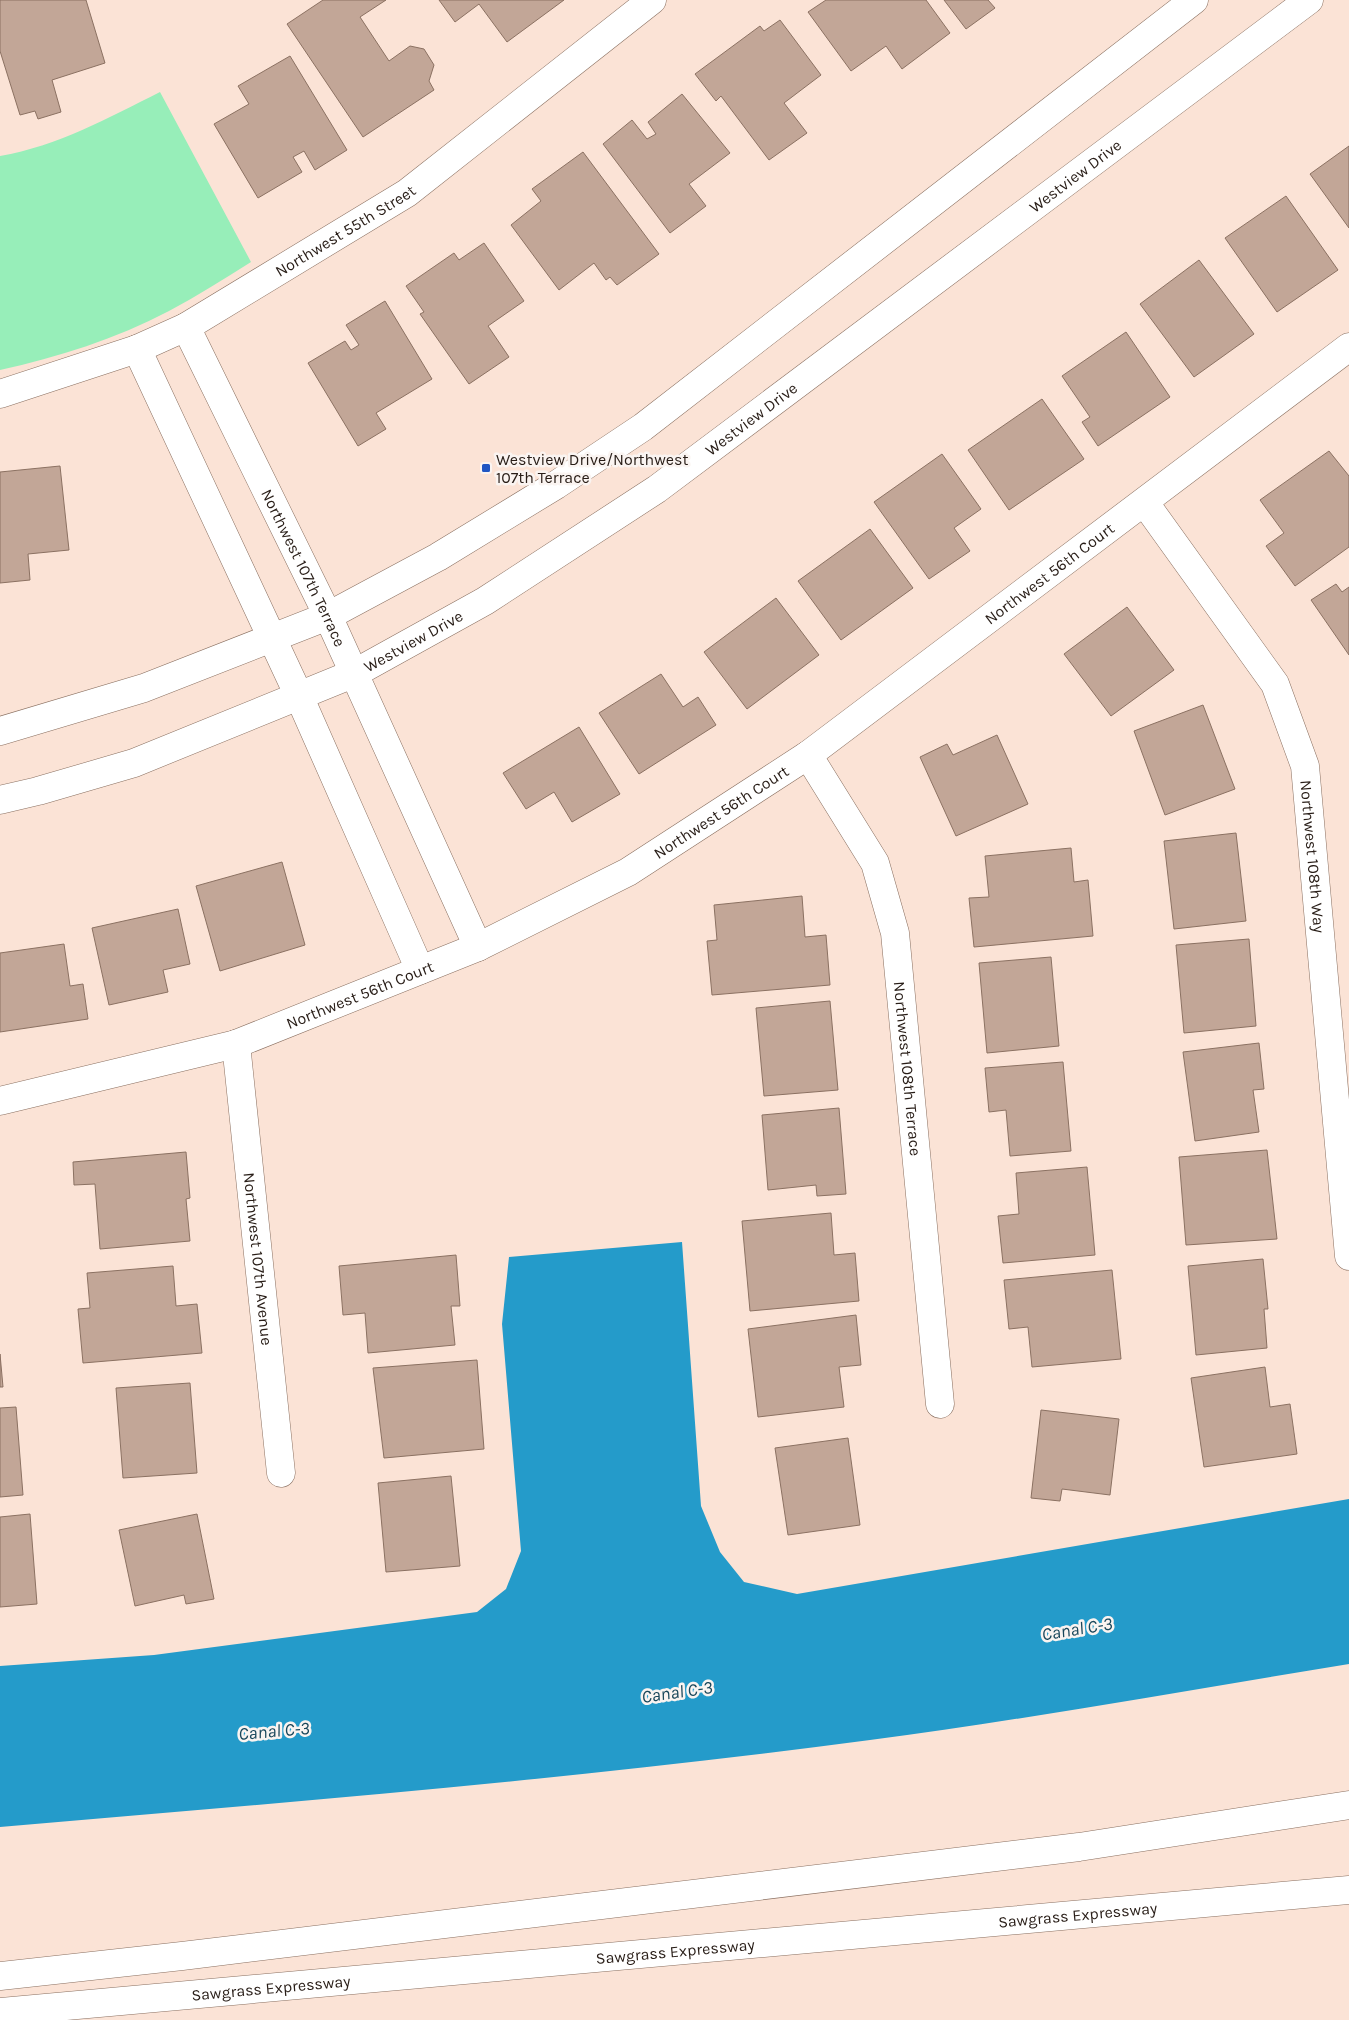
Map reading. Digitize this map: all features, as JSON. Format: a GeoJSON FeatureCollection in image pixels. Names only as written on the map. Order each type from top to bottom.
{"type":"FeatureCollection","features":[{"type":"Feature","properties":{"kind":"main road","name":"Northwest 55th Street"},"geometry":{"type":"LineString","coordinates":[[0,394],[137,350],[186,327],[407,194],[652,0]]}},
{"type":"Feature","properties":{"kind":"main road"},"geometry":{"type":"LineString","coordinates":[[0,731],[144,688],[328,616],[438,557],[556,485],[643,427],[1194,0]]}},
{"type":"Feature","properties":{"kind":"main road","name":"Westview Drive"},"geometry":{"type":"LineString","coordinates":[[0,800],[134,763],[355,673],[485,600],[657,489],[1309,0]]}},
{"type":"Feature","properties":{"kind":"main road","name":"Northwest 107th Terrace"},"geometry":{"type":"LineString","coordinates":[[186,327],[355,673],[478,947]]}},
{"type":"Feature","properties":{"kind":"main road","name":"Northwest 56th Court"},"geometry":{"type":"LineString","coordinates":[[0,1101],[236,1044],[478,947],[628,872],[808,755],[1349,347]]}},
{"type":"Feature","properties":{"kind":"main road"},"geometry":{"type":"LineString","coordinates":[[137,350],[299,696],[420,970]]}},
{"type":"Feature","properties":{"kind":"main road","name":"Northwest 108th Way"},"geometry":{"type":"LineString","coordinates":[[1145,502],[1275,684],[1305,766],[1349,1256]]}},
{"type":"Feature","properties":{"kind":"main road","name":"Northwest 108th Terrace"},"geometry":{"type":"LineString","coordinates":[[808,755],[875,863],[895,933],[940,1404]]}},
{"type":"Feature","properties":{"kind":"main road","name":"Northwest 107th Avenue"},"geometry":{"type":"LineString","coordinates":[[236,1044],[281,1473]]}},
{"type":"Feature","properties":{"kind":"main road"},"geometry":{"type":"LineString","coordinates":[[0,1976],[191,1955],[1079,1847],[1349,1805]]}},
{"type":"Feature","properties":{"kind":"main road","name":"Sawgrass Expressway"},"geometry":{"type":"LineString","coordinates":[[0,2012],[1349,1890]]}},
{"type":"Feature","properties":{"kind":"green space"},"geometry":{"type":"Polygon","coordinates":[[[160,92],[251,262],[179,305],[108,339],[65,353],[0,370],[0,156],[42,145],[82,130],[160,92]]]}},
{"type":"Feature","properties":{"kind":"water","name":"Canal C-3"},"geometry":{"type":"Polygon","coordinates":[[[682,1242],[701,1506],[720,1552],[744,1582],[797,1594],[1349,1499],[1349,1664],[990,1723],[762,1754],[435,1789],[0,1827],[0,1666],[154,1655],[477,1612],[506,1589],[521,1551],[502,1324],[509,1257],[682,1242]]]}},
{"type":"Feature","properties":{"kind":"building"},"geometry":{"type":"Polygon","coordinates":[[[0,0],[86,0],[105,63],[52,80],[61,112],[38,119],[35,111],[20,115],[0,51],[0,0]]]}},
{"type":"Feature","properties":{"kind":"building"},"geometry":{"type":"Polygon","coordinates":[[[323,0],[386,0],[360,17],[389,61],[410,46],[424,49],[434,65],[429,81],[434,90],[363,137],[287,24],[323,0]]]}},
{"type":"Feature","properties":{"kind":"building"},"geometry":{"type":"Polygon","coordinates":[[[439,0],[564,0],[507,42],[479,4],[455,22],[439,0]]]}},
{"type":"Feature","properties":{"kind":"building"},"geometry":{"type":"Polygon","coordinates":[[[826,0],[926,0],[950,33],[902,69],[886,46],[851,71],[808,12],[826,0]]]}},
{"type":"Feature","properties":{"kind":"building"},"geometry":{"type":"Polygon","coordinates":[[[944,0],[988,0],[995,8],[966,29],[944,0]]]}},
{"type":"Feature","properties":{"kind":"building"},"geometry":{"type":"Polygon","coordinates":[[[780,20],[821,75],[784,103],[807,133],[769,160],[721,96],[716,101],[695,74],[760,26],[764,31],[780,20]]]}},
{"type":"Feature","properties":{"kind":"building"},"geometry":{"type":"Polygon","coordinates":[[[290,56],[347,150],[315,170],[304,151],[293,157],[302,172],[258,198],[214,124],[249,104],[238,86],[290,56]]]}},
{"type":"Feature","properties":{"kind":"building"},"geometry":{"type":"Polygon","coordinates":[[[682,94],[730,153],[689,184],[706,206],[670,233],[603,144],[632,120],[647,139],[656,134],[648,122],[682,94]]]}},
{"type":"Feature","properties":{"kind":"building"},"geometry":{"type":"Polygon","coordinates":[[[1349,146],[1349,228],[1310,174],[1349,146]]]}},
{"type":"Feature","properties":{"kind":"building"},"geometry":{"type":"Polygon","coordinates":[[[583,152],[659,254],[617,285],[610,277],[606,280],[594,263],[559,290],[511,225],[541,201],[532,189],[583,152]]]}},
{"type":"Feature","properties":{"kind":"building"},"geometry":{"type":"Polygon","coordinates":[[[1286,196],[1338,270],[1277,312],[1225,238],[1286,196]]]}},
{"type":"Feature","properties":{"kind":"building"},"geometry":{"type":"Polygon","coordinates":[[[484,243],[524,301],[488,326],[509,357],[469,384],[420,314],[424,312],[406,286],[454,253],[459,260],[484,243]]]}},
{"type":"Feature","properties":{"kind":"building"},"geometry":{"type":"Polygon","coordinates":[[[1199,260],[1254,334],[1194,377],[1140,304],[1199,260]]]}},
{"type":"Feature","properties":{"kind":"building"},"geometry":{"type":"Polygon","coordinates":[[[385,301],[432,379],[376,413],[386,429],[358,446],[308,363],[345,341],[351,350],[359,345],[346,325],[385,301]]]}},
{"type":"Feature","properties":{"kind":"building"},"geometry":{"type":"Polygon","coordinates":[[[1126,332],[1170,397],[1098,446],[1082,422],[1090,417],[1062,376],[1126,332]]]}},
{"type":"Feature","properties":{"kind":"building"},"geometry":{"type":"Polygon","coordinates":[[[1042,399],[1084,459],[1009,510],[968,450],[1042,399]]]}},
{"type":"Feature","properties":{"kind":"building"},"geometry":{"type":"Polygon","coordinates":[[[1329,451],[1349,476],[1349,547],[1295,586],[1266,546],[1284,533],[1260,500],[1329,451]]]}},
{"type":"Feature","properties":{"kind":"building"},"geometry":{"type":"Polygon","coordinates":[[[942,454],[981,509],[954,528],[970,551],[929,579],[874,502],[942,454]]]}},
{"type":"Feature","properties":{"kind":"building"},"geometry":{"type":"Polygon","coordinates":[[[60,466],[69,550],[28,554],[30,580],[0,583],[0,472],[60,466]]]}},
{"type":"Feature","properties":{"kind":"building"},"geometry":{"type":"Polygon","coordinates":[[[870,529],[913,588],[841,640],[798,581],[870,529]]]}},
{"type":"Feature","properties":{"kind":"building"},"geometry":{"type":"Polygon","coordinates":[[[1336,584],[1342,592],[1349,587],[1349,655],[1311,600],[1336,584]]]}},
{"type":"Feature","properties":{"kind":"building"},"geometry":{"type":"Polygon","coordinates":[[[776,598],[819,655],[747,709],[704,652],[776,598]]]}},
{"type":"Feature","properties":{"kind":"building"},"geometry":{"type":"Polygon","coordinates":[[[1127,607],[1174,670],[1111,716],[1064,654],[1127,607]]]}},
{"type":"Feature","properties":{"kind":"building"},"geometry":{"type":"Polygon","coordinates":[[[661,674],[683,707],[698,697],[716,725],[639,774],[599,713],[661,674]]]}},
{"type":"Feature","properties":{"kind":"building"},"geometry":{"type":"Polygon","coordinates":[[[1203,705],[1235,789],[1165,815],[1134,731],[1203,705]]]}},
{"type":"Feature","properties":{"kind":"building"},"geometry":{"type":"Polygon","coordinates":[[[579,727],[620,794],[572,822],[554,792],[526,809],[503,773],[579,727]]]}},
{"type":"Feature","properties":{"kind":"building"},"geometry":{"type":"Polygon","coordinates":[[[997,735],[1028,804],[956,836],[920,757],[947,744],[953,755],[997,735]]]}},
{"type":"Feature","properties":{"kind":"building"},"geometry":{"type":"Polygon","coordinates":[[[1236,833],[1246,921],[1174,929],[1164,841],[1236,833]]]}},
{"type":"Feature","properties":{"kind":"building"},"geometry":{"type":"Polygon","coordinates":[[[1071,848],[1074,882],[1088,880],[1093,936],[974,947],[969,898],[989,897],[985,856],[1071,848]]]}},
{"type":"Feature","properties":{"kind":"building"},"geometry":{"type":"Polygon","coordinates":[[[282,862],[305,945],[220,971],[196,886],[282,862]]]}},
{"type":"Feature","properties":{"kind":"building"},"geometry":{"type":"Polygon","coordinates":[[[802,896],[805,937],[826,935],[830,985],[712,995],[707,941],[717,940],[714,905],[802,896]]]}},
{"type":"Feature","properties":{"kind":"building"},"geometry":{"type":"Polygon","coordinates":[[[178,909],[190,964],[163,970],[168,992],[109,1005],[92,928],[178,909]]]}},
{"type":"Feature","properties":{"kind":"building"},"geometry":{"type":"Polygon","coordinates":[[[1249,939],[1256,1026],[1184,1033],[1176,945],[1249,939]]]}},
{"type":"Feature","properties":{"kind":"building"},"geometry":{"type":"Polygon","coordinates":[[[64,944],[70,986],[83,984],[88,1019],[0,1032],[0,953],[64,944]]]}},
{"type":"Feature","properties":{"kind":"building"},"geometry":{"type":"Polygon","coordinates":[[[1051,957],[1059,1046],[987,1053],[979,963],[1051,957]]]}},
{"type":"Feature","properties":{"kind":"building"},"geometry":{"type":"Polygon","coordinates":[[[830,1001],[838,1090],[764,1096],[756,1008],[830,1001]]]}},
{"type":"Feature","properties":{"kind":"building"},"geometry":{"type":"Polygon","coordinates":[[[1259,1043],[1264,1089],[1253,1090],[1259,1132],[1195,1141],[1183,1052],[1259,1043]]]}},
{"type":"Feature","properties":{"kind":"building"},"geometry":{"type":"Polygon","coordinates":[[[1063,1062],[1071,1151],[1010,1156],[1006,1110],[989,1112],[985,1068],[1063,1062]]]}},
{"type":"Feature","properties":{"kind":"building"},"geometry":{"type":"Polygon","coordinates":[[[839,1108],[846,1194],[817,1196],[816,1185],[768,1190],[762,1115],[839,1108]]]}},
{"type":"Feature","properties":{"kind":"building"},"geometry":{"type":"Polygon","coordinates":[[[1267,1150],[1277,1239],[1186,1245],[1179,1157],[1267,1150]]]}},
{"type":"Feature","properties":{"kind":"building"},"geometry":{"type":"Polygon","coordinates":[[[186,1152],[190,1198],[186,1199],[190,1241],[100,1249],[95,1184],[74,1185],[73,1162],[186,1152]]]}},
{"type":"Feature","properties":{"kind":"building"},"geometry":{"type":"Polygon","coordinates":[[[1087,1167],[1095,1255],[1003,1263],[998,1216],[1019,1214],[1016,1173],[1087,1167]]]}},
{"type":"Feature","properties":{"kind":"building"},"geometry":{"type":"Polygon","coordinates":[[[831,1213],[834,1255],[855,1253],[859,1301],[750,1311],[742,1221],[831,1213]]]}},
{"type":"Feature","properties":{"kind":"building"},"geometry":{"type":"Polygon","coordinates":[[[456,1255],[460,1306],[451,1306],[455,1345],[368,1353],[365,1313],[343,1315],[339,1266],[456,1255]]]}},
{"type":"Feature","properties":{"kind":"building"},"geometry":{"type":"Polygon","coordinates":[[[1263,1259],[1268,1309],[1264,1309],[1267,1348],[1196,1355],[1188,1266],[1263,1259]]]}},
{"type":"Feature","properties":{"kind":"building"},"geometry":{"type":"Polygon","coordinates":[[[173,1266],[176,1306],[197,1304],[202,1353],[83,1363],[78,1309],[90,1308],[87,1273],[173,1266]]]}},
{"type":"Feature","properties":{"kind":"building"},"geometry":{"type":"Polygon","coordinates":[[[1112,1270],[1121,1359],[1032,1367],[1028,1327],[1009,1329],[1004,1280],[1112,1270]]]}},
{"type":"Feature","properties":{"kind":"building"},"geometry":{"type":"Polygon","coordinates":[[[856,1315],[861,1365],[839,1367],[844,1407],[758,1417],[748,1329],[856,1315]]]}},
{"type":"Feature","properties":{"kind":"building"},"geometry":{"type":"Polygon","coordinates":[[[0,1354],[3,1387],[0,1387],[0,1354]]]}},
{"type":"Feature","properties":{"kind":"building"},"geometry":{"type":"Polygon","coordinates":[[[477,1360],[484,1449],[384,1458],[373,1368],[477,1360]]]}},
{"type":"Feature","properties":{"kind":"building"},"geometry":{"type":"Polygon","coordinates":[[[1265,1367],[1270,1407],[1290,1404],[1297,1454],[1204,1467],[1191,1378],[1265,1367]]]}},
{"type":"Feature","properties":{"kind":"building"},"geometry":{"type":"Polygon","coordinates":[[[190,1383],[197,1473],[123,1478],[116,1388],[190,1383]]]}},
{"type":"Feature","properties":{"kind":"building"},"geometry":{"type":"Polygon","coordinates":[[[16,1407],[23,1495],[0,1497],[0,1408],[16,1407]]]}},
{"type":"Feature","properties":{"kind":"building"},"geometry":{"type":"Polygon","coordinates":[[[1041,1410],[1119,1419],[1110,1495],[1062,1489],[1060,1501],[1031,1498],[1041,1410]]]}},
{"type":"Feature","properties":{"kind":"building"},"geometry":{"type":"Polygon","coordinates":[[[848,1438],[860,1525],[788,1535],[775,1448],[848,1438]]]}},
{"type":"Feature","properties":{"kind":"building"},"geometry":{"type":"Polygon","coordinates":[[[451,1476],[460,1566],[386,1572],[378,1483],[451,1476]]]}},
{"type":"Feature","properties":{"kind":"building"},"geometry":{"type":"Polygon","coordinates":[[[30,1514],[37,1604],[0,1607],[0,1517],[30,1514]]]}},
{"type":"Feature","properties":{"kind":"building"},"geometry":{"type":"Polygon","coordinates":[[[197,1514],[214,1599],[186,1604],[184,1595],[135,1606],[119,1530],[197,1514]]]}},
{"type":"Feature","properties":{"kind":"place","name":"Westview Drive/Northwest 107th Terrace"},"geometry":{"type":"Point","coordinates":[486,468]}}]}
